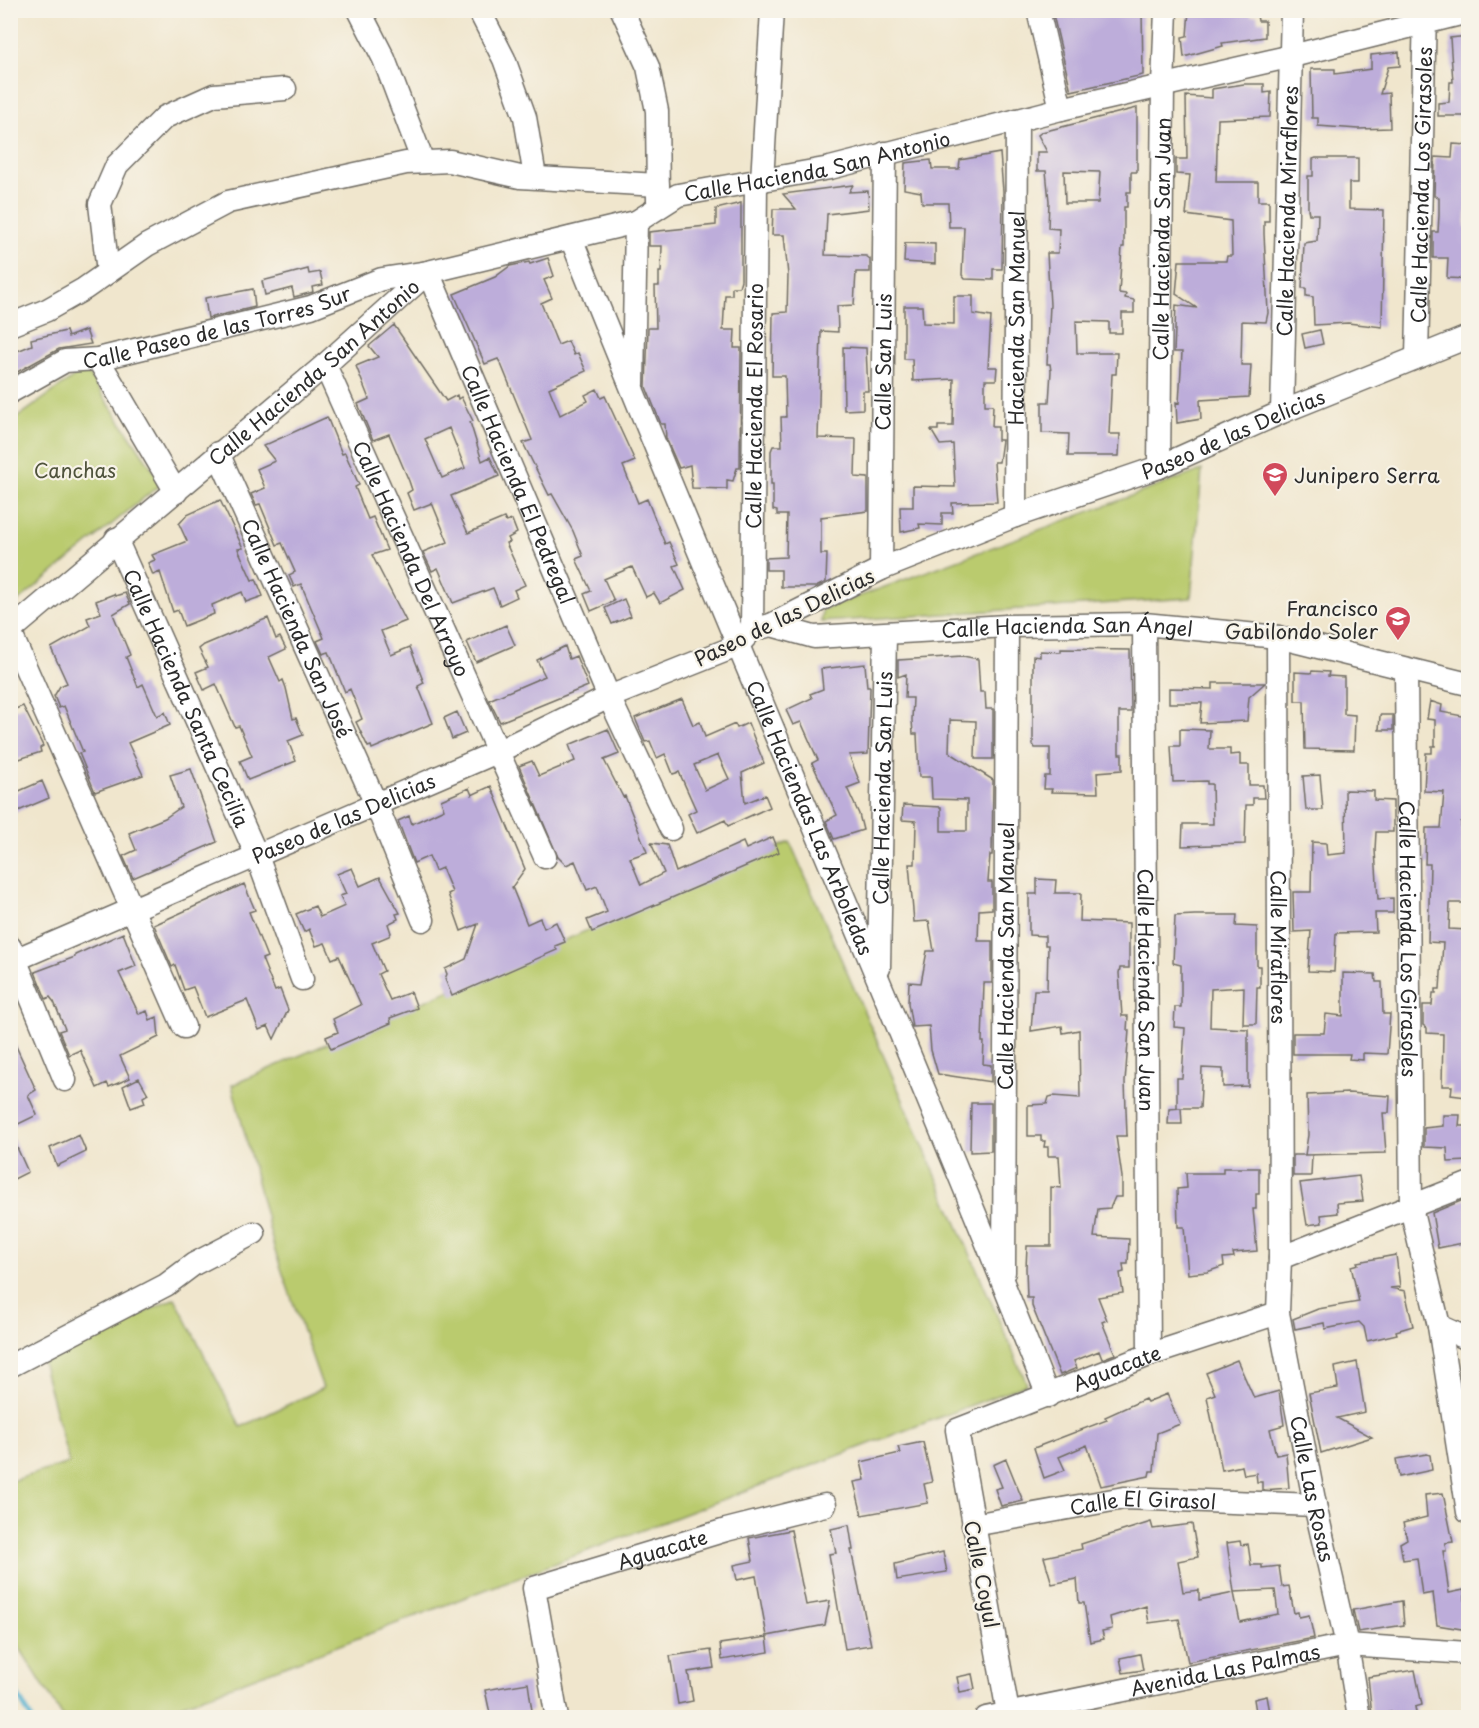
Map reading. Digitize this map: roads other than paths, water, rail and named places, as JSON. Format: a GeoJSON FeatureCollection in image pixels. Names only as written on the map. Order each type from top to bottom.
{"type":"FeatureCollection","features":[{"type":"Feature","properties":{"kind":"street"},"geometry":{"type":"LineString","coordinates":[[359,10],[384,59],[423,162]]}},
{"type":"Feature","properties":{"kind":"street"},"geometry":{"type":"LineString","coordinates":[[479,10],[504,59],[525,117],[535,177]]}},
{"type":"Feature","properties":{"kind":"street"},"geometry":{"type":"LineString","coordinates":[[10,325],[48,310],[84,289],[147,244],[228,202],[406,163],[450,161],[658,196],[657,111],[648,67],[622,10]]}},
{"type":"Feature","properties":{"kind":"street","name":"Calle Hacienda El Rosario"},"geometry":{"type":"LineString","coordinates":[[753,634],[759,182],[772,10]]}},
{"type":"Feature","properties":{"kind":"street"},"geometry":{"type":"LineString","coordinates":[[1038,10],[1060,109]]}},
{"type":"Feature","properties":{"kind":"street","name":"Calle Hacienda San Juan"},"geometry":{"type":"LineString","coordinates":[[1159,467],[1163,85],[1167,10]]}},
{"type":"Feature","properties":{"kind":"street","name":"Calle Hacienda Miraflores"},"geometry":{"type":"LineString","coordinates":[[1282,412],[1292,10]]}},
{"type":"Feature","properties":{"kind":"street","name":"Calle Hacienda San Antonio"},"geometry":{"type":"LineString","coordinates":[[10,631],[116,539],[176,492],[218,453],[325,365],[428,272],[636,222],[658,196],[759,182],[830,168],[1060,109],[1292,56],[1424,16],[1468,12]]}},
{"type":"Feature","properties":{"kind":"street","name":"Calle Hacienda Los Girasoles"},"geometry":{"type":"LineString","coordinates":[[1417,357],[1424,16]]}},
{"type":"Feature","properties":{"kind":"street"},"geometry":{"type":"LineString","coordinates":[[108,272],[100,204],[117,165],[165,117],[213,95],[285,88]]}},
{"type":"Feature","properties":{"kind":"street","name":"Hacienda San Manuel"},"geometry":{"type":"LineString","coordinates":[[1015,516],[1017,120]]}},
{"type":"Feature","properties":{"kind":"street","name":"Calle San Luis"},"geometry":{"type":"LineString","coordinates":[[881,569],[885,153]]}},
{"type":"Feature","properties":{"kind":"street"},"geometry":{"type":"LineString","coordinates":[[633,395],[636,222]]}},
{"type":"Feature","properties":{"kind":"street","name":"Calle Haciendas Las Arboledas"},"geometry":{"type":"LineString","coordinates":[[571,238],[633,395],[753,634],[878,977],[1048,1396]]}},
{"type":"Feature","properties":{"kind":"street","name":"Calle Paseo de las Torres Sur"},"geometry":{"type":"LineString","coordinates":[[10,392],[65,361],[98,359],[311,307],[382,279],[428,272]]}},
{"type":"Feature","properties":{"kind":"street","name":"Calle Hacienda El Pedregal"},"geometry":{"type":"LineString","coordinates":[[428,272],[609,697],[671,829]]}},
{"type":"Feature","properties":{"kind":"street","name":"Paseo de las Delicias"},"geometry":{"type":"LineString","coordinates":[[12,956],[132,909],[497,752],[609,697],[753,634],[881,569],[1015,516],[1159,467],[1282,412],[1468,337]]}},
{"type":"Feature","properties":{"kind":"street"},"geometry":{"type":"LineString","coordinates":[[98,359],[176,492]]}},
{"type":"Feature","properties":{"kind":"street","name":"Calle Hacienda Del Arroyo"},"geometry":{"type":"LineString","coordinates":[[325,365],[545,857]]}},
{"type":"Feature","properties":{"kind":"street","name":"Calle Hacienda San José"},"geometry":{"type":"LineString","coordinates":[[218,453],[376,804],[423,920]]}},
{"type":"Feature","properties":{"kind":"street","name":"Calle Hacienda Santa Cecilia"},"geometry":{"type":"LineString","coordinates":[[116,539],[257,856],[302,979]]}},
{"type":"Feature","properties":{"kind":"street","name":"Calle Hacienda San Juan"},"geometry":{"type":"LineString","coordinates":[[1144,624],[1149,1355]]}},
{"type":"Feature","properties":{"kind":"street","name":"Calle Hacienda San Ángel"},"geometry":{"type":"LineString","coordinates":[[753,634],[814,637],[1007,626],[1144,624],[1278,637],[1468,684]]}},
{"type":"Feature","properties":{"kind":"street","name":"Calle Hacienda San Manuel"},"geometry":{"type":"LineString","coordinates":[[1004,1284],[1007,626]]}},
{"type":"Feature","properties":{"kind":"street"},"geometry":{"type":"LineString","coordinates":[[10,631],[184,1027]]}},
{"type":"Feature","properties":{"kind":"street","name":"Calle Hacienda San Luis"},"geometry":{"type":"LineString","coordinates":[[878,977],[885,634]]}},
{"type":"Feature","properties":{"kind":"street","name":"Calle Miraflores"},"geometry":{"type":"LineString","coordinates":[[1278,637],[1280,1258]]}},
{"type":"Feature","properties":{"kind":"street","name":"Calle Hacienda Los Girasoles"},"geometry":{"type":"LineString","coordinates":[[1406,669],[1411,1208],[1439,1326],[1468,1512]]}},
{"type":"Feature","properties":{"kind":"street"},"geometry":{"type":"LineString","coordinates":[[12,956],[65,1080]]}},
{"type":"Feature","properties":{"kind":"street"},"geometry":{"type":"LineString","coordinates":[[1280,1258],[1468,1184]]}},
{"type":"Feature","properties":{"kind":"street"},"geometry":{"type":"LineString","coordinates":[[10,1366],[166,1285],[194,1264],[254,1233]]}},
{"type":"Feature","properties":{"kind":"street","name":"Calle Las Rosas"},"geometry":{"type":"LineString","coordinates":[[1280,1258],[1278,1313],[1316,1505],[1347,1644],[1359,1718]]}},
{"type":"Feature","properties":{"kind":"street","name":"Aguacate"},"geometry":{"type":"LineString","coordinates":[[957,1430],[1149,1355],[1278,1313]]}},
{"type":"Feature","properties":{"kind":"street"},"geometry":{"type":"LineString","coordinates":[[1439,1326],[1468,1339]]}},
{"type":"Feature","properties":{"kind":"street","name":"Calle Coyul"},"geometry":{"type":"LineString","coordinates":[[957,1430],[972,1525],[1009,1715]]}},
{"type":"Feature","properties":{"kind":"street","name":"Calle El Girasol"},"geometry":{"type":"LineString","coordinates":[[972,1525],[1124,1498],[1316,1505]]}},
{"type":"Feature","properties":{"kind":"street","name":"Aguacate"},"geometry":{"type":"LineString","coordinates":[[557,1718],[534,1588],[726,1530],[825,1505]]}},
{"type":"Feature","properties":{"kind":"street","name":"Avenida Las Palmas"},"geometry":{"type":"LineString","coordinates":[[986,1718],[1347,1644],[1468,1653]]}},
{"type":"Feature","properties":{"kind":"waterway"},"geometry":{"type":"LineString","coordinates":[[10,1682],[31,1718]]}},
{"type":"Feature","properties":{"kind":"place","name":"Junipero Serra"},"geometry":{"type":"Point","coordinates":[1275,498]}},
{"type":"Feature","properties":{"kind":"place","name":"Francisco Gabilondo Soler"},"geometry":{"type":"Point","coordinates":[1398,642]}},
{"type":"Feature","properties":{"kind":"park label","name":"Canchas"},"geometry":{"type":"Point","coordinates":[75,470]}}]}
